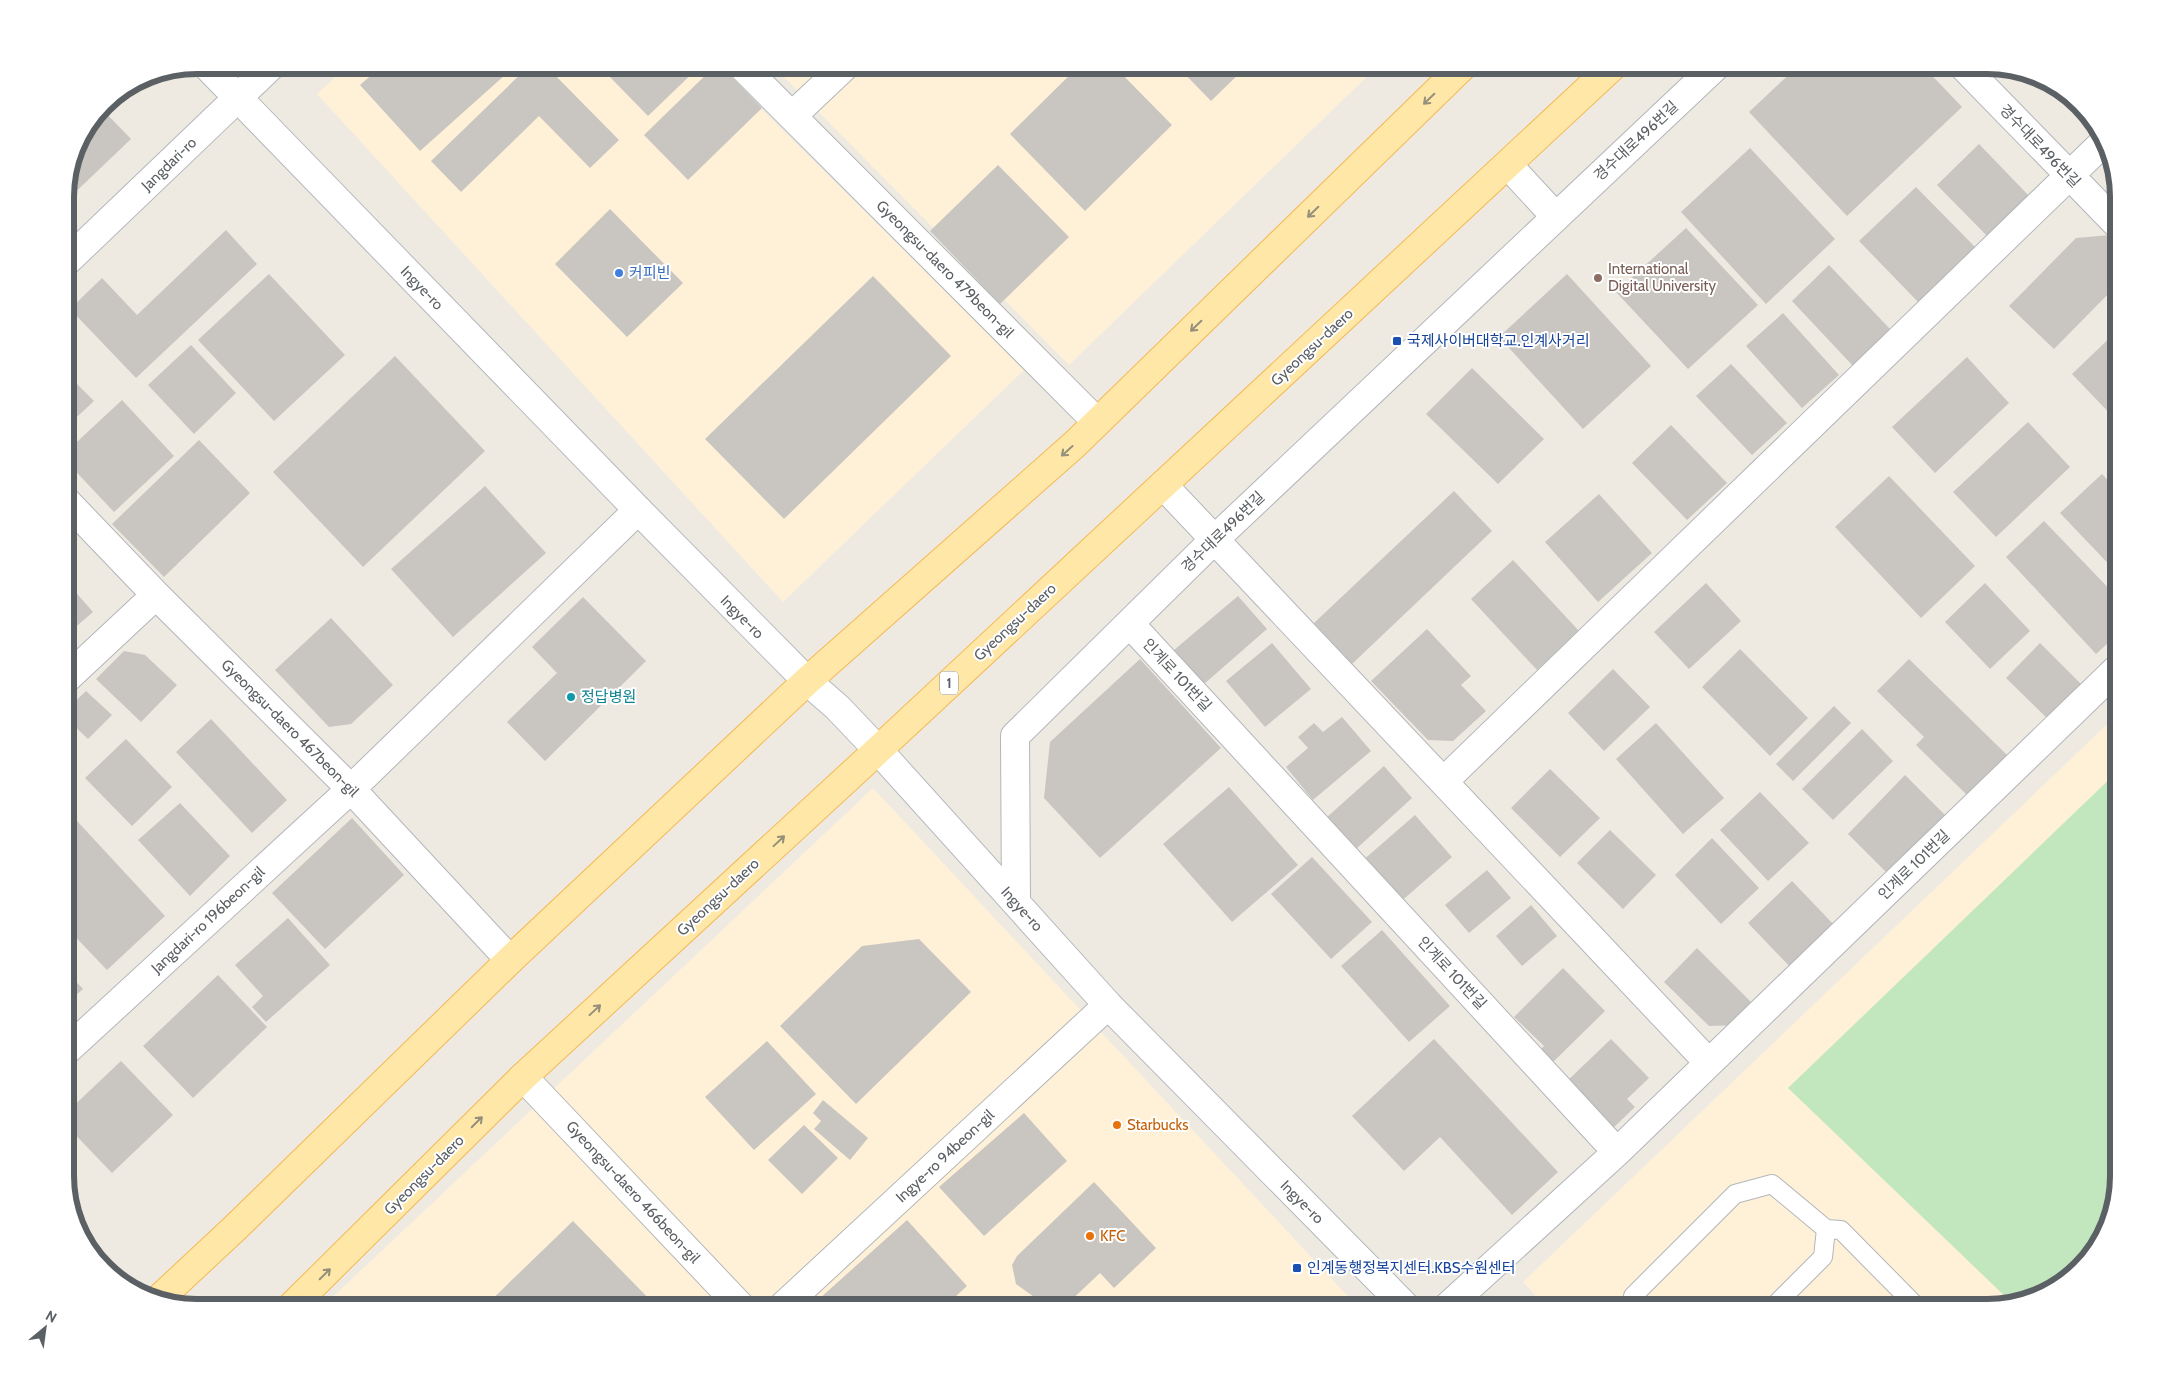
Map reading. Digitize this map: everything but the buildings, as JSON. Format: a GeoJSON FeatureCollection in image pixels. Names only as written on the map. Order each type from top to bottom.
{"type":"FeatureCollection","features":[{"type":"Feature","properties":{"kind":"main road"},"geometry":{"type":"LineString","coordinates":[[164,1295],[235,1228],[510,960],[806,682],[1098,422],[1455,74]]}},
{"type":"Feature","properties":{"kind":"main road","name":"Gyeongsu-daero"},"geometry":{"type":"LineString","coordinates":[[299,1299],[523,1076],[878,750],[1604,74]]}},
{"type":"Feature","properties":{"kind":"street","name":"Ingye-ro"},"geometry":{"type":"LineString","coordinates":[[215,74],[806,682],[837,708],[878,750],[1108,1004],[1398,1299]]}},
{"type":"Feature","properties":{"kind":"street","name":"Jangdari-ro"},"geometry":{"type":"LineString","coordinates":[[74,254],[263,74]]}},
{"type":"Feature","properties":{"kind":"street","name":"Gyeongsu-daero 479beon-gil"},"geometry":{"type":"LineString","coordinates":[[750,74],[1098,422]]}},
{"type":"Feature","properties":{"kind":"street"},"geometry":{"type":"LineString","coordinates":[[792,116],[836,74]]}},
{"type":"Feature","properties":{"kind":"street","name":"경수대로496번길"},"geometry":{"type":"LineString","coordinates":[[1016,902],[1015,736],[1215,539],[1707,74]]}},
{"type":"Feature","properties":{"kind":"street","name":"경수대로496번길"},"geometry":{"type":"LineString","coordinates":[[1971,74],[2110,217]]}},
{"type":"Feature","properties":{"kind":"street"},"geometry":{"type":"LineString","coordinates":[[1444,781],[2100,146]]}},
{"type":"Feature","properties":{"kind":"street"},"geometry":{"type":"LineString","coordinates":[[1508,165],[1556,217]]}},
{"type":"Feature","properties":{"kind":"street"},"geometry":{"type":"LineString","coordinates":[[1163,485],[1709,1063]]}},
{"type":"Feature","properties":{"kind":"street","name":"Gyeongsu-daero 467beon-gil"},"geometry":{"type":"LineString","coordinates":[[74,509],[156,595],[351,788],[510,960]]}},
{"type":"Feature","properties":{"kind":"street"},"geometry":{"type":"LineString","coordinates":[[351,788],[638,510]]}},
{"type":"Feature","properties":{"kind":"street"},"geometry":{"type":"LineString","coordinates":[[74,672],[156,595]]}},
{"type":"Feature","properties":{"kind":"street","name":"인계로 101번길"},"geometry":{"type":"LineString","coordinates":[[1130,624],[1617,1152],[2110,676]]}},
{"type":"Feature","properties":{"kind":"street","name":"Jangdari-ro 196beon-gil"},"geometry":{"type":"LineString","coordinates":[[74,1044],[351,788]]}},
{"type":"Feature","properties":{"kind":"street","name":"Ingye-ro 94beon-gil"},"geometry":{"type":"LineString","coordinates":[[792,1299],[1108,1004]]}},
{"type":"Feature","properties":{"kind":"street","name":"Gyeongsu-daero 466beon-gil"},"geometry":{"type":"LineString","coordinates":[[523,1076],[734,1299]]}},
{"type":"Feature","properties":{"kind":"street"},"geometry":{"type":"LineString","coordinates":[[1456,1299],[1617,1152]]}},
{"type":"Feature","properties":{"kind":"lane"},"geometry":{"type":"LineString","coordinates":[[1633,1299],[1633,1296],[1736,1194],[1772,1184],[1826,1229],[1841,1230],[1909,1299]]}},
{"type":"Feature","properties":{"kind":"lane"},"geometry":{"type":"LineString","coordinates":[[1781,1299],[1823,1257],[1826,1229]]}},
{"type":"Feature","properties":{"kind":"shaded area"},"geometry":{"type":"Polygon","coordinates":[[[338,74],[726,74],[1024,370],[783,602],[317,94],[338,74]]]}},
{"type":"Feature","properties":{"kind":"shaded area"},"geometry":{"type":"Polygon","coordinates":[[[781,74],[1370,74],[1069,365],[781,74]]]}},
{"type":"Feature","properties":{"kind":"shaded area"},"geometry":{"type":"Polygon","coordinates":[[[2110,722],[2109,1193],[2101,1224],[2094,1238],[2074,1263],[2049,1283],[2035,1290],[2004,1298],[1988,1299],[1539,1299],[1523,1282],[2110,722]]]}},
{"type":"Feature","properties":{"kind":"shaded area"},"geometry":{"type":"Polygon","coordinates":[[[873,788],[1351,1299],[331,1299],[873,788]]]}},
{"type":"Feature","properties":{"kind":"green space"},"geometry":{"type":"Polygon","coordinates":[[[2110,779],[2109,1193],[2101,1224],[2094,1238],[2074,1263],[2049,1283],[2035,1290],[2006,1298],[1788,1088],[2110,779]]]}},
{"type":"Feature","properties":{"kind":"place","name":"커피빈"},"geometry":{"type":"Point","coordinates":[619,273]}},
{"type":"Feature","properties":{"kind":"place","name":"International Digital University"},"geometry":{"type":"Point","coordinates":[1598,278]}},
{"type":"Feature","properties":{"kind":"place","name":"국제사이버대학교.인계사거리"},"geometry":{"type":"Point","coordinates":[1397,341]}},
{"type":"Feature","properties":{"kind":"place","name":"정답병원"},"geometry":{"type":"Point","coordinates":[571,697]}},
{"type":"Feature","properties":{"kind":"place","name":"Starbucks"},"geometry":{"type":"Point","coordinates":[1117,1125]}},
{"type":"Feature","properties":{"kind":"place","name":"KFC"},"geometry":{"type":"Point","coordinates":[1090,1236]}},
{"type":"Feature","properties":{"kind":"place","name":"인계동행정복지센터.KBS수원센터"},"geometry":{"type":"Point","coordinates":[1297,1268]}}]}
